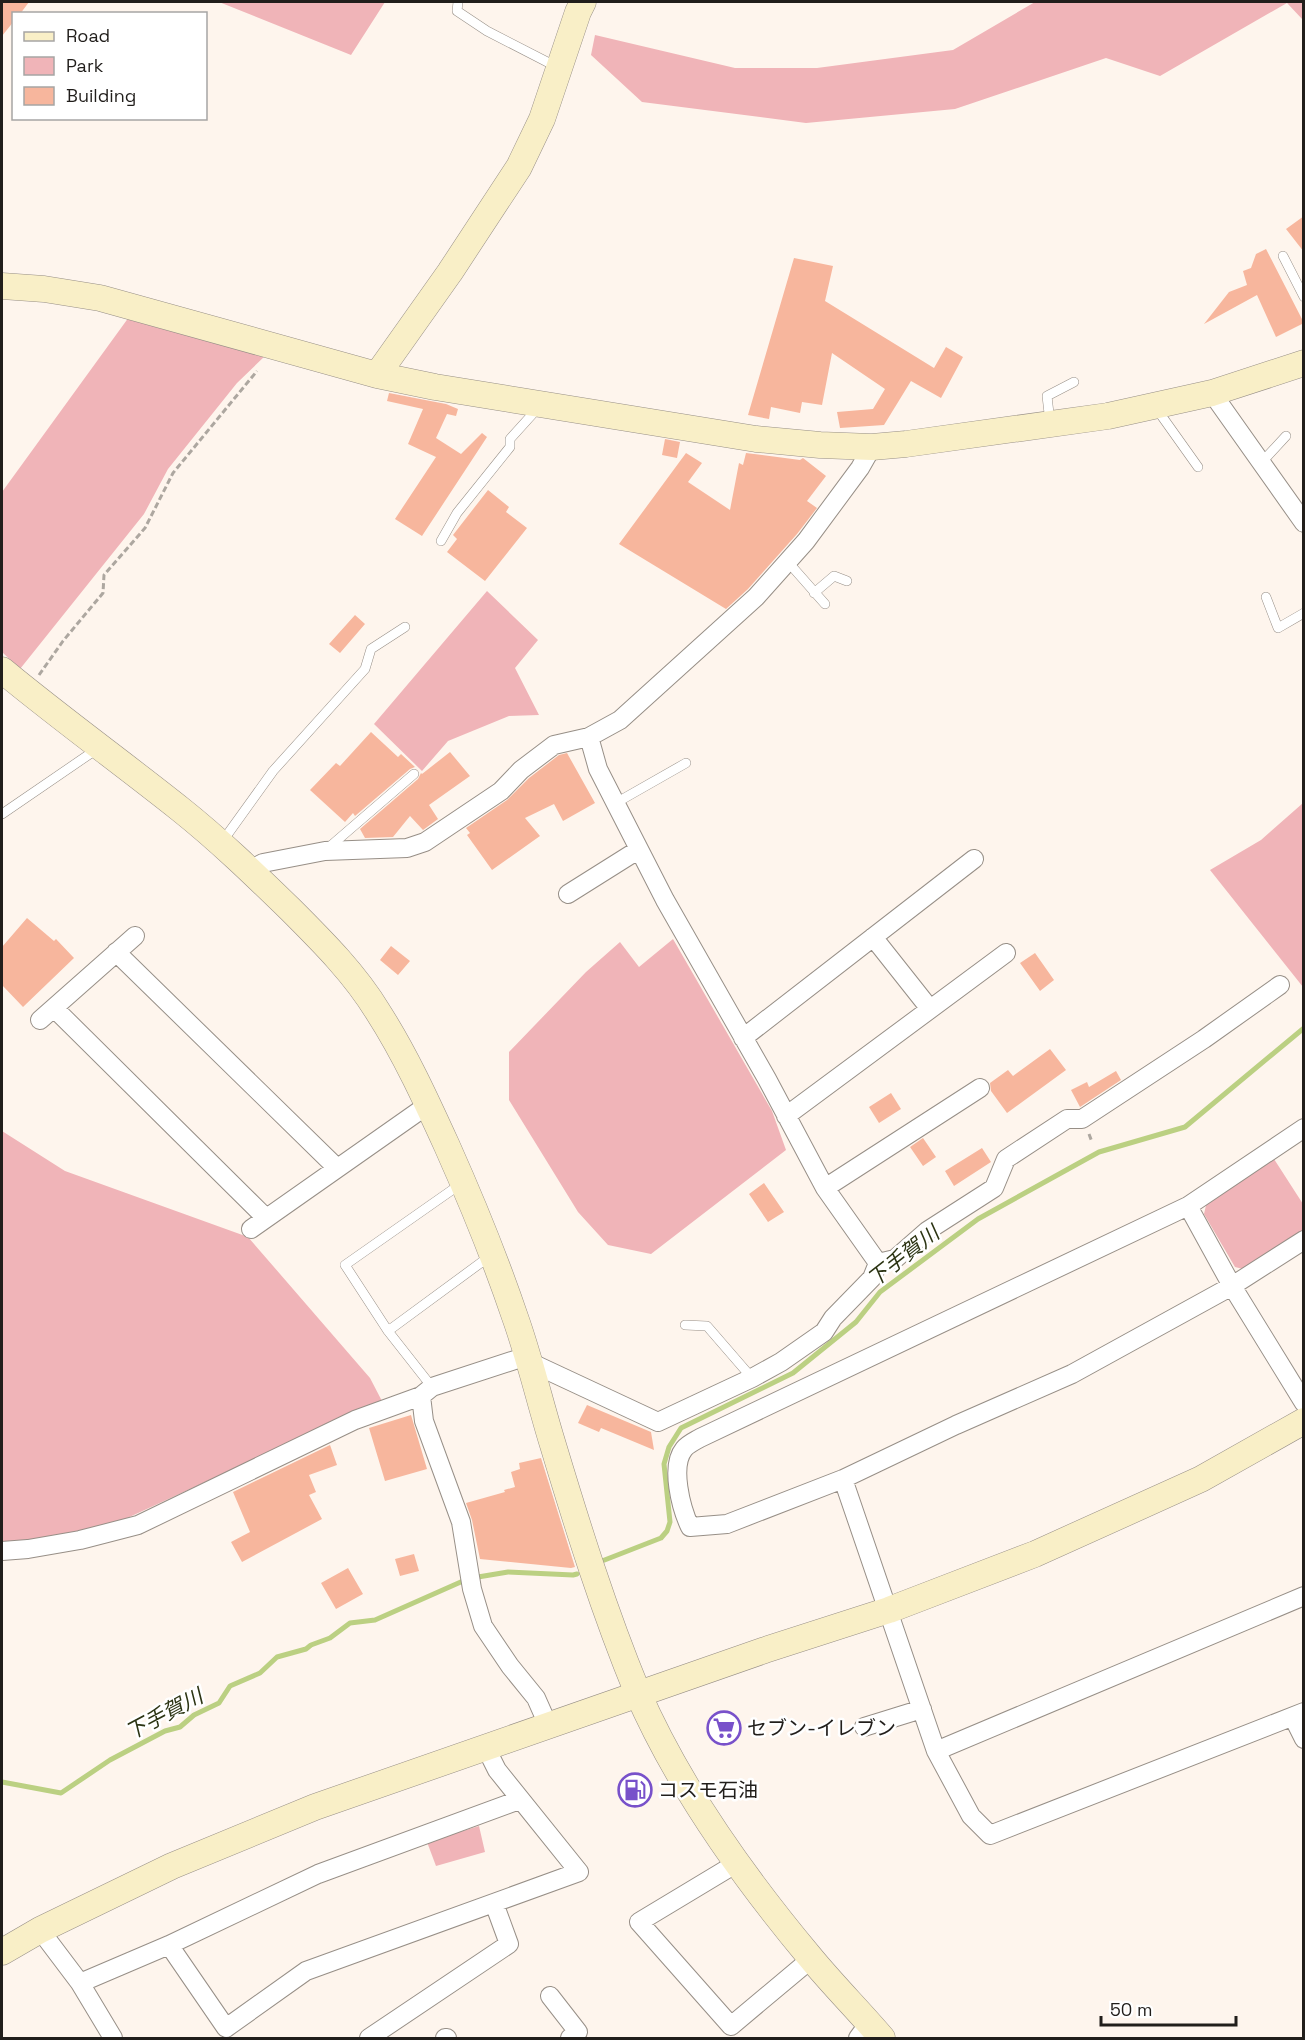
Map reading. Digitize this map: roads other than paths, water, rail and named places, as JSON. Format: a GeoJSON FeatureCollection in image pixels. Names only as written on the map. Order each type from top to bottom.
{"type":"FeatureCollection","features":[{"type":"Feature","properties":{"kind":"street"},"geometry":{"type":"LineString","coordinates":[[377,375],[450,272],[519,167],[542,119],[583,2]]}},
{"type":"Feature","properties":{"kind":"street"},"geometry":{"type":"LineString","coordinates":[[2,286],[44,289],[100,298],[377,375],[435,387],[756,439],[820,445],[872,447],[906,444],[1108,416],[1212,393],[1304,363]]}},
{"type":"Feature","properties":{"kind":"street"},"geometry":{"type":"LineString","coordinates":[[1212,393],[1304,523]]}},
{"type":"Feature","properties":{"kind":"street"},"geometry":{"type":"LineString","coordinates":[[250,870],[263,863],[325,851],[407,848],[425,842],[501,791],[521,770],[554,745],[589,737],[620,720],[756,597],[806,541],[860,468],[872,447]]}},
{"type":"Feature","properties":{"kind":"street"},"geometry":{"type":"LineString","coordinates":[[2,670],[183,811],[250,870],[356,979],[383,1020],[429,1104],[493,1254],[529,1362],[591,1565],[639,1694],[663,1746],[737,1863],[870,2033]]}},
{"type":"Feature","properties":{"kind":"street"},"geometry":{"type":"LineString","coordinates":[[589,737],[598,769],[638,850],[825,1188],[878,1263]]}},
{"type":"Feature","properties":{"kind":"street"},"geometry":{"type":"LineString","coordinates":[[568,894],[638,850]]}},
{"type":"Feature","properties":{"kind":"street"},"geometry":{"type":"LineString","coordinates":[[743,1038],[974,859]]}},
{"type":"Feature","properties":{"kind":"street"},"geometry":{"type":"LineString","coordinates":[[135,936],[47,1014],[266,1218]]}},
{"type":"Feature","properties":{"kind":"street"},"geometry":{"type":"LineString","coordinates":[[873,937],[930,1009]]}},
{"type":"Feature","properties":{"kind":"street"},"geometry":{"type":"LineString","coordinates":[[116,952],[337,1168]]}},
{"type":"Feature","properties":{"kind":"street"},"geometry":{"type":"LineString","coordinates":[[786,1116],[1006,953]]}},
{"type":"Feature","properties":{"kind":"street"},"geometry":{"type":"LineString","coordinates":[[878,1263],[895,1259],[927,1231],[994,1188],[1006,1159],[1067,1119],[1082,1119],[1111,1101],[1280,985]]}},
{"type":"Feature","properties":{"kind":"street"},"geometry":{"type":"LineString","coordinates":[[825,1188],[980,1088]]}},
{"type":"Feature","properties":{"kind":"street"},"geometry":{"type":"LineString","coordinates":[[250,1229],[429,1104]]}},
{"type":"Feature","properties":{"kind":"street"},"geometry":{"type":"LineString","coordinates":[[1304,1128],[1188,1206],[700,1438],[684,1448],[676,1464],[684,1513],[690,1527],[727,1524],[843,1479],[956,1425],[1072,1374],[1232,1286],[1304,1240]]}},
{"type":"Feature","properties":{"kind":"street"},"geometry":{"type":"LineString","coordinates":[[1188,1206],[1232,1286],[1304,1403]]}},
{"type":"Feature","properties":{"kind":"street"},"geometry":{"type":"LineString","coordinates":[[2,1551],[28,1550],[138,1525],[355,1420],[521,1358],[658,1422],[752,1378],[781,1362],[824,1332],[833,1318],[872,1278],[878,1263]]}},
{"type":"Feature","properties":{"kind":"street"},"geometry":{"type":"LineString","coordinates":[[427,1392],[424,1421],[461,1522],[471,1581],[483,1626],[510,1666],[536,1698],[548,1725]]}},
{"type":"Feature","properties":{"kind":"street"},"geometry":{"type":"LineString","coordinates":[[2,1952],[40,1930],[172,1866],[315,1807],[548,1725],[889,1610],[1035,1554],[1201,1479],[1304,1421]]}},
{"type":"Feature","properties":{"kind":"street"},"geometry":{"type":"LineString","coordinates":[[843,1479],[936,1751],[971,1816],[990,1835],[1298,1715],[1304,1739]]}},
{"type":"Feature","properties":{"kind":"street"},"geometry":{"type":"LineString","coordinates":[[936,1751],[1304,1596]]}},
{"type":"Feature","properties":{"kind":"street"},"geometry":{"type":"LineString","coordinates":[[864,1727],[922,1709]]}},
{"type":"Feature","properties":{"kind":"street"},"geometry":{"type":"LineString","coordinates":[[169,1945],[226,2028],[306,1971],[579,1872],[519,1800],[497,1770],[486,1748]]}},
{"type":"Feature","properties":{"kind":"street"},"geometry":{"type":"LineString","coordinates":[[80,1983],[169,1945],[318,1874],[519,1800]]}},
{"type":"Feature","properties":{"kind":"street"},"geometry":{"type":"LineString","coordinates":[[737,1863],[639,1922],[731,2026],[811,1959]]}},
{"type":"Feature","properties":{"kind":"street"},"geometry":{"type":"LineString","coordinates":[[369,2038],[509,1944],[494,1903]]}},
{"type":"Feature","properties":{"kind":"street"},"geometry":{"type":"LineString","coordinates":[[40,1930],[80,1983],[112,2038]]}},
{"type":"Feature","properties":{"kind":"street"},"geometry":{"type":"LineString","coordinates":[[550,1996],[578,2032],[570,2038]]}},
{"type":"Feature","properties":{"kind":"lane"},"geometry":{"type":"LineString","coordinates":[[458,2],[457,10],[487,31],[559,68]]}},
{"type":"Feature","properties":{"kind":"lane"},"geometry":{"type":"LineString","coordinates":[[1283,256],[1304,297]]}},
{"type":"Feature","properties":{"kind":"lane"},"geometry":{"type":"LineString","coordinates":[[1050,424],[1047,396],[1074,382]]}},
{"type":"Feature","properties":{"kind":"lane"},"geometry":{"type":"LineString","coordinates":[[441,541],[457,513],[510,447],[510,439],[542,404]]}},
{"type":"Feature","properties":{"kind":"lane"},"geometry":{"type":"LineString","coordinates":[[1155,406],[1198,467]]}},
{"type":"Feature","properties":{"kind":"lane"},"geometry":{"type":"LineString","coordinates":[[1261,463],[1286,436]]}},
{"type":"Feature","properties":{"kind":"lane"},"geometry":{"type":"LineString","coordinates":[[788,562],[825,604]]}},
{"type":"Feature","properties":{"kind":"lane"},"geometry":{"type":"LineString","coordinates":[[814,593],[834,576],[847,581]]}},
{"type":"Feature","properties":{"kind":"lane"},"geometry":{"type":"LineString","coordinates":[[1266,597],[1278,628],[1304,613]]}},
{"type":"Feature","properties":{"kind":"lane"},"geometry":{"type":"LineString","coordinates":[[221,844],[273,771],[365,669],[371,649],[405,627]]}},
{"type":"Feature","properties":{"kind":"lane"},"geometry":{"type":"LineString","coordinates":[[2,814],[99,747]]}},
{"type":"Feature","properties":{"kind":"lane"},"geometry":{"type":"LineString","coordinates":[[614,804],[686,763]]}},
{"type":"Feature","properties":{"kind":"lane"},"geometry":{"type":"LineString","coordinates":[[325,851],[414,774]]}},
{"type":"Feature","properties":{"kind":"lane"},"geometry":{"type":"LineString","coordinates":[[427,1392],[345,1265],[464,1182]]}},
{"type":"Feature","properties":{"kind":"lane"},"geometry":{"type":"LineString","coordinates":[[388,1331],[493,1254]]}},
{"type":"Feature","properties":{"kind":"lane"},"geometry":{"type":"LineString","coordinates":[[685,1325],[707,1326],[752,1378]]}},
{"type":"Feature","properties":{"kind":"waterway","name":"下手賀川"},"geometry":{"type":"LineString","coordinates":[[602,1561],[661,1538],[667,1531],[670,1522],[664,1464],[669,1447],[681,1428],[793,1373],[856,1322],[880,1292],[978,1219],[1099,1152],[1185,1127],[1304,1028]]}},
{"type":"Feature","properties":{"kind":"waterway","name":"下手賀川"},"geometry":{"type":"LineString","coordinates":[[478,1577],[508,1572],[577,1574]]}},
{"type":"Feature","properties":{"kind":"waterway","name":"下手賀川"},"geometry":{"type":"LineString","coordinates":[[2,1782],[61,1793],[110,1760],[165,1731],[180,1727],[194,1715],[219,1703],[230,1686],[260,1673],[277,1657],[306,1649],[330,1638],[350,1623],[375,1620],[463,1581]]}},
{"type":"Feature","properties":{"kind":"place","name":"セブン-イレブン"},"geometry":{"type":"Point","coordinates":[724,1728]}},
{"type":"Feature","properties":{"kind":"place","name":"コスモ石油"},"geometry":{"type":"Point","coordinates":[635,1790]}}]}
